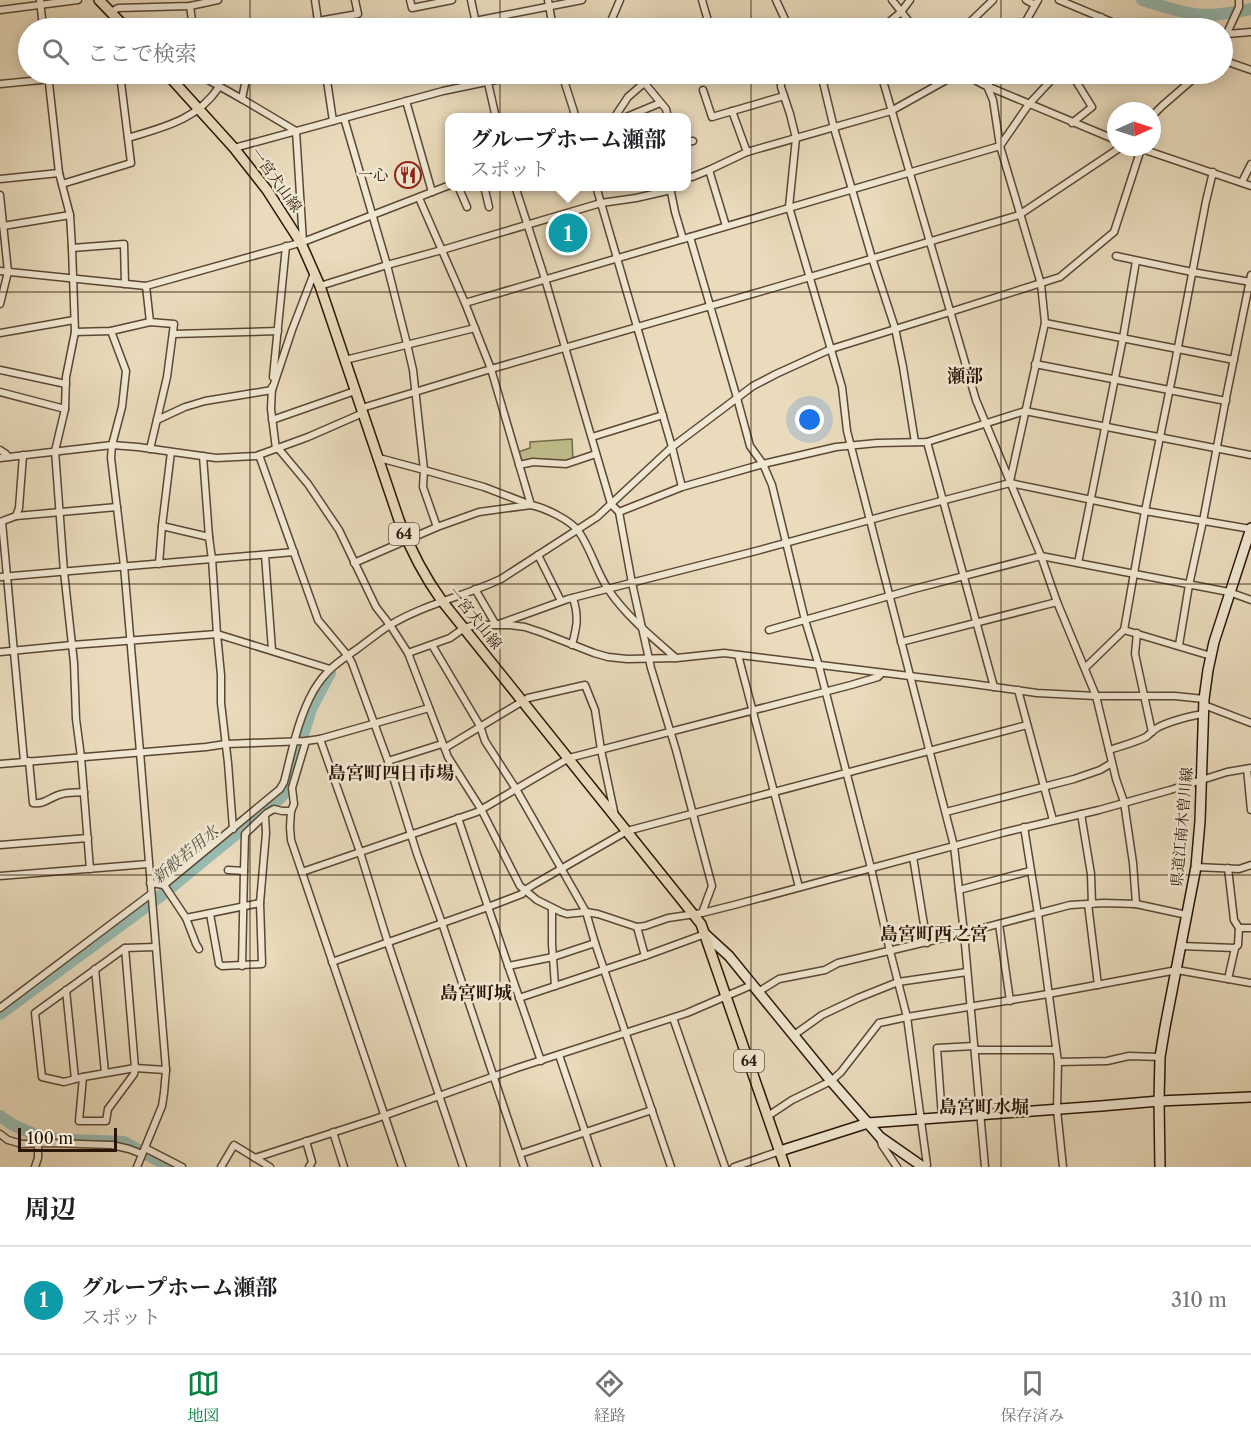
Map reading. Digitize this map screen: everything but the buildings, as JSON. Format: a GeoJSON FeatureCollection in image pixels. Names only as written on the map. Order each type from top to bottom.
{"type":"FeatureCollection","features":[{"type":"Feature","properties":{"kind":"main road"},"geometry":{"type":"LineString","coordinates":[[102,1],[115,18]]}},
{"type":"Feature","properties":{"kind":"main road","name":"一宮犬山線"},"geometry":{"type":"LineString","coordinates":[[176,84],[234,148],[267,190],[302,243],[320,286],[407,540],[428,582],[627,831],[698,913],[785,1167]]}},
{"type":"Feature","properties":{"kind":"street"},"geometry":{"type":"LineString","coordinates":[[0,10],[40,2],[78,0]]}},
{"type":"Feature","properties":{"kind":"street"},"geometry":{"type":"LineString","coordinates":[[111,12],[118,8],[190,6],[218,0]]}},
{"type":"Feature","properties":{"kind":"street"},"geometry":{"type":"LineString","coordinates":[[315,0],[318,18]]}},
{"type":"Feature","properties":{"kind":"street"},"geometry":{"type":"LineString","coordinates":[[344,18],[358,14],[356,0]]}},
{"type":"Feature","properties":{"kind":"street"},"geometry":{"type":"LineString","coordinates":[[410,0],[412,8],[452,0]]}},
{"type":"Feature","properties":{"kind":"street"},"geometry":{"type":"LineString","coordinates":[[471,0],[475,18]]}},
{"type":"Feature","properties":{"kind":"street"},"geometry":{"type":"LineString","coordinates":[[499,18],[548,3],[582,0]]}},
{"type":"Feature","properties":{"kind":"street"},"geometry":{"type":"LineString","coordinates":[[612,18],[620,0]]}},
{"type":"Feature","properties":{"kind":"street"},"geometry":{"type":"LineString","coordinates":[[702,0],[707,18]]}},
{"type":"Feature","properties":{"kind":"street"},"geometry":{"type":"LineString","coordinates":[[776,0],[784,18]]}},
{"type":"Feature","properties":{"kind":"street"},"geometry":{"type":"LineString","coordinates":[[892,0],[906,18]]}},
{"type":"Feature","properties":{"kind":"street"},"geometry":{"type":"LineString","coordinates":[[894,18],[910,0]]}},
{"type":"Feature","properties":{"kind":"street"},"geometry":{"type":"LineString","coordinates":[[974,18],[993,0]]}},
{"type":"Feature","properties":{"kind":"street"},"geometry":{"type":"LineString","coordinates":[[1026,0],[1037,3],[1028,18]]}},
{"type":"Feature","properties":{"kind":"street"},"geometry":{"type":"LineString","coordinates":[[1059,0],[1101,17]]}},
{"type":"Feature","properties":{"kind":"street"},"geometry":{"type":"LineString","coordinates":[[1233,20],[1239,7],[1239,0]]}},
{"type":"Feature","properties":{"kind":"street"},"geometry":{"type":"LineString","coordinates":[[40,2],[42,18]]}},
{"type":"Feature","properties":{"kind":"street"},"geometry":{"type":"LineString","coordinates":[[548,3],[551,18]]}},
{"type":"Feature","properties":{"kind":"street"},"geometry":{"type":"LineString","coordinates":[[190,6],[192,18]]}},
{"type":"Feature","properties":{"kind":"street"},"geometry":{"type":"LineString","coordinates":[[1233,34],[1251,32]]}},
{"type":"Feature","properties":{"kind":"street"},"geometry":{"type":"LineString","coordinates":[[1233,64],[1251,70]]}},
{"type":"Feature","properties":{"kind":"street"},"geometry":{"type":"LineString","coordinates":[[0,84],[18,81]]}},
{"type":"Feature","properties":{"kind":"street"},"geometry":{"type":"LineString","coordinates":[[49,84],[59,172],[70,215],[72,248],[75,332],[66,384],[65,409],[55,451],[90,869]]}},
{"type":"Feature","properties":{"kind":"street"},"geometry":{"type":"LineString","coordinates":[[62,184],[131,163],[121,84]]}},
{"type":"Feature","properties":{"kind":"street"},"geometry":{"type":"LineString","coordinates":[[214,84],[296,131]]}},
{"type":"Feature","properties":{"kind":"street"},"geometry":{"type":"LineString","coordinates":[[242,99],[245,84]]}},
{"type":"Feature","properties":{"kind":"street"},"geometry":{"type":"LineString","coordinates":[[327,84],[333,121]]}},
{"type":"Feature","properties":{"kind":"street"},"geometry":{"type":"LineString","coordinates":[[234,148],[463,84]]}},
{"type":"Feature","properties":{"kind":"street"},"geometry":{"type":"LineString","coordinates":[[489,84],[495,113]]}},
{"type":"Feature","properties":{"kind":"street"},"geometry":{"type":"LineString","coordinates":[[565,84],[575,113]]}},
{"type":"Feature","properties":{"kind":"street"},"geometry":{"type":"LineString","coordinates":[[617,113],[643,84]]}},
{"type":"Feature","properties":{"kind":"street"},"geometry":{"type":"LineString","coordinates":[[645,84],[667,113]]}},
{"type":"Feature","properties":{"kind":"street"},"geometry":{"type":"LineString","coordinates":[[781,84],[796,138],[789,207],[842,387],[850,445],[954,846],[985,1167]]}},
{"type":"Feature","properties":{"kind":"street"},"geometry":{"type":"LineString","coordinates":[[823,84],[834,128],[894,328],[915,442]]}},
{"type":"Feature","properties":{"kind":"street"},"geometry":{"type":"LineString","coordinates":[[884,84],[976,400],[1096,696],[1116,779],[1124,802],[1133,863],[1136,904]]}},
{"type":"Feature","properties":{"kind":"street"},"geometry":{"type":"LineString","coordinates":[[691,177],[747,153],[891,111],[939,84]]}},
{"type":"Feature","properties":{"kind":"street"},"geometry":{"type":"LineString","coordinates":[[982,84],[1107,137]]}},
{"type":"Feature","properties":{"kind":"street"},"geometry":{"type":"LineString","coordinates":[[465,303],[1000,146],[1029,104],[1048,84]]}},
{"type":"Feature","properties":{"kind":"street"},"geometry":{"type":"LineString","coordinates":[[1072,123],[1092,107],[1078,84]]}},
{"type":"Feature","properties":{"kind":"street"},"geometry":{"type":"LineString","coordinates":[[1161,107],[1187,84]]}},
{"type":"Feature","properties":{"kind":"street"},"geometry":{"type":"LineString","coordinates":[[987,86],[993,100],[1000,146],[1041,284],[1045,323],[1010,483]]}},
{"type":"Feature","properties":{"kind":"street"},"geometry":{"type":"LineString","coordinates":[[128,138],[178,122],[212,99],[219,87]]}},
{"type":"Feature","properties":{"kind":"street"},"geometry":{"type":"LineString","coordinates":[[703,90],[712,117],[784,96]]}},
{"type":"Feature","properties":{"kind":"street"},"geometry":{"type":"LineString","coordinates":[[406,101],[432,192]]}},
{"type":"Feature","properties":{"kind":"street"},"geometry":{"type":"LineString","coordinates":[[634,113],[660,103]]}},
{"type":"Feature","properties":{"kind":"street"},"geometry":{"type":"LineString","coordinates":[[732,111],[747,153]]}},
{"type":"Feature","properties":{"kind":"street"},"geometry":{"type":"LineString","coordinates":[[344,118],[387,265],[413,370],[424,470],[423,487],[437,526]]}},
{"type":"Feature","properties":{"kind":"street"},"geometry":{"type":"LineString","coordinates":[[296,131],[302,243]]}},
{"type":"Feature","properties":{"kind":"street"},"geometry":{"type":"LineString","coordinates":[[1161,155],[1251,186]]}},
{"type":"Feature","properties":{"kind":"street"},"geometry":{"type":"LineString","coordinates":[[0,458],[112,445],[216,458],[260,455],[362,411],[415,392],[1019,215],[1108,156]]}},
{"type":"Feature","properties":{"kind":"street"},"geometry":{"type":"LineString","coordinates":[[164,885],[280,789],[284,782],[302,714],[325,674],[337,662],[390,625],[442,601],[501,579],[597,518],[672,447],[753,386],[831,349],[1060,277],[1114,232],[1137,156]]}},
{"type":"Feature","properties":{"kind":"street"},"geometry":{"type":"LineString","coordinates":[[1242,182],[1251,164]]}},
{"type":"Feature","properties":{"kind":"street"},"geometry":{"type":"LineString","coordinates":[[709,170],[726,226]]}},
{"type":"Feature","properties":{"kind":"street"},"geometry":{"type":"LineString","coordinates":[[0,179],[59,172]]}},
{"type":"Feature","properties":{"kind":"street"},"geometry":{"type":"LineString","coordinates":[[1085,668],[1124,630],[1145,511],[1213,172]]}},
{"type":"Feature","properties":{"kind":"street"},"geometry":{"type":"LineString","coordinates":[[0,271],[146,286],[302,243],[445,187]]}},
{"type":"Feature","properties":{"kind":"street"},"geometry":{"type":"LineString","coordinates":[[460,191],[467,207]]}},
{"type":"Feature","properties":{"kind":"street"},"geometry":{"type":"LineString","coordinates":[[485,191],[489,207]]}},
{"type":"Feature","properties":{"kind":"street"},"geometry":{"type":"LineString","coordinates":[[517,191],[611,504],[619,512],[642,628],[712,886],[698,913]]}},
{"type":"Feature","properties":{"kind":"street"},"geometry":{"type":"LineString","coordinates":[[597,191],[682,487]]}},
{"type":"Feature","properties":{"kind":"street"},"geometry":{"type":"LineString","coordinates":[[320,286],[601,204],[660,191]]}},
{"type":"Feature","properties":{"kind":"street"},"geometry":{"type":"LineString","coordinates":[[519,998],[705,934],[729,956],[880,1137],[924,1167],[927,1164],[907,1017],[872,868],[805,620],[772,485],[763,464],[750,446],[711,305],[687,238],[675,212],[671,191]]}},
{"type":"Feature","properties":{"kind":"street"},"geometry":{"type":"LineString","coordinates":[[0,195],[8,272],[0,304]]}},
{"type":"Feature","properties":{"kind":"street"},"geometry":{"type":"LineString","coordinates":[[419,198],[491,369],[531,505]]}},
{"type":"Feature","properties":{"kind":"street"},"geometry":{"type":"LineString","coordinates":[[2,226],[70,215]]}},
{"type":"Feature","properties":{"kind":"street"},"geometry":{"type":"LineString","coordinates":[[72,248],[124,244],[125,284]]}},
{"type":"Feature","properties":{"kind":"street"},"geometry":{"type":"LineString","coordinates":[[286,246],[271,409],[277,449],[309,484],[339,530],[376,607],[408,653],[451,762],[481,809],[520,886],[537,900],[567,914],[586,912],[610,917],[637,927],[645,926],[668,918],[698,913],[1081,814],[1202,779],[1249,768],[1251,810]]}},
{"type":"Feature","properties":{"kind":"street"},"geometry":{"type":"LineString","coordinates":[[1116,256],[1192,272],[1251,280],[1189,585],[1179,645]]}},
{"type":"Feature","properties":{"kind":"street"},"geometry":{"type":"LineString","coordinates":[[1078,563],[1136,261]]}},
{"type":"Feature","properties":{"kind":"street"},"geometry":{"type":"LineString","coordinates":[[272,390],[314,273]]}},
{"type":"Feature","properties":{"kind":"street"},"geometry":{"type":"LineString","coordinates":[[146,286],[150,322]]}},
{"type":"Feature","properties":{"kind":"street"},"geometry":{"type":"LineString","coordinates":[[0,333],[74,320]]}},
{"type":"Feature","properties":{"kind":"street"},"geometry":{"type":"LineString","coordinates":[[75,332],[111,331],[150,322],[174,324],[167,376],[150,449]]}},
{"type":"Feature","properties":{"kind":"street"},"geometry":{"type":"LineString","coordinates":[[1045,323],[1234,360]]}},
{"type":"Feature","properties":{"kind":"street"},"geometry":{"type":"LineString","coordinates":[[345,360],[475,328]]}},
{"type":"Feature","properties":{"kind":"street"},"geometry":{"type":"LineString","coordinates":[[111,331],[126,371],[122,407],[111,458],[124,566],[166,1070],[162,1106],[137,1167]]}},
{"type":"Feature","properties":{"kind":"street"},"geometry":{"type":"LineString","coordinates":[[173,334],[278,331]]}},
{"type":"Feature","properties":{"kind":"street"},"geometry":{"type":"LineString","coordinates":[[1035,363],[1226,401]]}},
{"type":"Feature","properties":{"kind":"street"},"geometry":{"type":"LineString","coordinates":[[0,370],[66,384]]}},
{"type":"Feature","properties":{"kind":"street"},"geometry":{"type":"LineString","coordinates":[[157,420],[206,400],[272,390]]}},
{"type":"Feature","properties":{"kind":"street"},"geometry":{"type":"LineString","coordinates":[[272,420],[355,391]]}},
{"type":"Feature","properties":{"kind":"street"},"geometry":{"type":"LineString","coordinates":[[0,392],[65,409]]}},
{"type":"Feature","properties":{"kind":"street"},"geometry":{"type":"LineString","coordinates":[[619,512],[682,487],[763,464],[850,445],[927,442],[1025,411],[1251,455]]}},
{"type":"Feature","properties":{"kind":"street"},"geometry":{"type":"LineString","coordinates":[[592,437],[663,415]]}},
{"type":"Feature","properties":{"kind":"street"},"geometry":{"type":"LineString","coordinates":[[927,442],[994,687]]}},
{"type":"Feature","properties":{"kind":"street"},"geometry":{"type":"LineString","coordinates":[[0,450],[8,457]]}},
{"type":"Feature","properties":{"kind":"street"},"geometry":{"type":"LineString","coordinates":[[159,564],[171,452]]}},
{"type":"Feature","properties":{"kind":"street"},"geometry":{"type":"LineString","coordinates":[[519,465],[532,462],[566,464],[596,454]]}},
{"type":"Feature","properties":{"kind":"street"},"geometry":{"type":"LineString","coordinates":[[16,516],[19,508],[23,455]]}},
{"type":"Feature","properties":{"kind":"street"},"geometry":{"type":"LineString","coordinates":[[260,455],[318,620],[352,663],[388,761],[410,835],[524,1167]]}},
{"type":"Feature","properties":{"kind":"street"},"geometry":{"type":"LineString","coordinates":[[203,456],[208,537],[222,675],[221,703],[233,829]]}},
{"type":"Feature","properties":{"kind":"street"},"geometry":{"type":"LineString","coordinates":[[379,458],[484,487],[551,512],[578,530],[608,589],[642,628],[677,658]]}},
{"type":"Feature","properties":{"kind":"street"},"geometry":{"type":"LineString","coordinates":[[496,625],[573,598],[1010,483],[1145,511],[1251,529]]}},
{"type":"Feature","properties":{"kind":"street"},"geometry":{"type":"LineString","coordinates":[[354,563],[437,526],[479,512],[531,505]]}},
{"type":"Feature","properties":{"kind":"street"},"geometry":{"type":"LineString","coordinates":[[84,792],[62,794],[43,803],[33,803],[26,761],[1,522],[16,516],[117,507]]}},
{"type":"Feature","properties":{"kind":"street"},"geometry":{"type":"LineString","coordinates":[[162,526],[208,537]]}},
{"type":"Feature","properties":{"kind":"street","name":"県道江南木曽川線"},"geometry":{"type":"LineString","coordinates":[[1160,1167],[1160,1057],[1196,867],[1204,706],[1211,656],[1229,592],[1251,529]]}},
{"type":"Feature","properties":{"kind":"street"},"geometry":{"type":"LineString","coordinates":[[0,577],[294,552]]}},
{"type":"Feature","properties":{"kind":"street"},"geometry":{"type":"LineString","coordinates":[[265,555],[272,650]]}},
{"type":"Feature","properties":{"kind":"street"},"geometry":{"type":"LineString","coordinates":[[538,555],[561,602]]}},
{"type":"Feature","properties":{"kind":"street"},"geometry":{"type":"LineString","coordinates":[[769,630],[1041,556],[1229,592],[1251,600]]}},
{"type":"Feature","properties":{"kind":"street"},"geometry":{"type":"LineString","coordinates":[[476,589],[496,625]]}},
{"type":"Feature","properties":{"kind":"street"},"geometry":{"type":"LineString","coordinates":[[572,645],[578,626],[573,598]]}},
{"type":"Feature","properties":{"kind":"street"},"geometry":{"type":"LineString","coordinates":[[901,642],[1057,602]]}},
{"type":"Feature","properties":{"kind":"street"},"geometry":{"type":"LineString","coordinates":[[408,653],[450,638],[464,628],[475,625],[525,627],[608,657],[650,660],[724,653],[1037,693],[1175,696],[1251,723]]}},
{"type":"Feature","properties":{"kind":"street"},"geometry":{"type":"LineString","coordinates":[[1124,630],[1211,656]]}},
{"type":"Feature","properties":{"kind":"street"},"geometry":{"type":"LineString","coordinates":[[1137,633],[1135,654],[1152,732]]}},
{"type":"Feature","properties":{"kind":"street"},"geometry":{"type":"LineString","coordinates":[[0,652],[217,634],[330,669]]}},
{"type":"Feature","properties":{"kind":"street"},"geometry":{"type":"LineString","coordinates":[[432,645],[480,726],[485,741],[516,789],[586,912],[671,1167]]}},
{"type":"Feature","properties":{"kind":"street"},"geometry":{"type":"LineString","coordinates":[[738,655],[799,887]]}},
{"type":"Feature","properties":{"kind":"street"},"geometry":{"type":"LineString","coordinates":[[302,872],[481,809],[569,758],[826,692],[878,677],[882,673]]}},
{"type":"Feature","properties":{"kind":"street"},"geometry":{"type":"LineString","coordinates":[[388,761],[444,746],[528,698],[585,686],[595,710],[616,816]]}},
{"type":"Feature","properties":{"kind":"street"},"geometry":{"type":"LineString","coordinates":[[1018,690],[1053,820]]}},
{"type":"Feature","properties":{"kind":"street"},"geometry":{"type":"LineString","coordinates":[[1109,750],[1136,741],[1157,728],[1193,715],[1204,706]]}},
{"type":"Feature","properties":{"kind":"street"},"geometry":{"type":"LineString","coordinates":[[0,764],[226,744],[305,741],[320,739],[429,708]]}},
{"type":"Feature","properties":{"kind":"street"},"geometry":{"type":"LineString","coordinates":[[332,962],[522,894],[525,890],[627,831],[1027,725]]}},
{"type":"Feature","properties":{"kind":"street"},"geometry":{"type":"LineString","coordinates":[[320,739],[360,852],[463,1167]]}},
{"type":"Feature","properties":{"kind":"street"},"geometry":{"type":"LineString","coordinates":[[305,741],[292,788],[294,804],[291,812],[291,840],[402,1167]]}},
{"type":"Feature","properties":{"kind":"street"},"geometry":{"type":"LineString","coordinates":[[946,812],[1074,779],[1112,763]]}},
{"type":"Feature","properties":{"kind":"street"},"geometry":{"type":"LineString","coordinates":[[242,966],[245,834],[274,809],[291,812]]}},
{"type":"Feature","properties":{"kind":"street"},"geometry":{"type":"LineString","coordinates":[[1081,814],[1090,874],[1090,904],[1098,985]]}},
{"type":"Feature","properties":{"kind":"street"},"geometry":{"type":"LineString","coordinates":[[210,914],[219,964],[242,966],[260,965],[263,962],[260,903],[266,833],[265,816]]}},
{"type":"Feature","properties":{"kind":"street"},"geometry":{"type":"LineString","coordinates":[[458,818],[541,1061]]}},
{"type":"Feature","properties":{"kind":"street"},"geometry":{"type":"LineString","coordinates":[[1024,827],[1058,1062],[1057,1110],[1063,1167]]}},
{"type":"Feature","properties":{"kind":"street"},"geometry":{"type":"LineString","coordinates":[[0,845],[88,838]]}},
{"type":"Feature","properties":{"kind":"street"},"geometry":{"type":"LineString","coordinates":[[914,857],[927,943]]}},
{"type":"Feature","properties":{"kind":"street"},"geometry":{"type":"LineString","coordinates":[[0,876],[148,864]]}},
{"type":"Feature","properties":{"kind":"street"},"geometry":{"type":"LineString","coordinates":[[1196,867],[1239,869],[1251,865]]}},
{"type":"Feature","properties":{"kind":"street"},"geometry":{"type":"LineString","coordinates":[[1228,868],[1234,920],[1239,928],[1238,945],[1235,948],[1228,979]]}},
{"type":"Feature","properties":{"kind":"street"},"geometry":{"type":"LineString","coordinates":[[228,870],[244,871]]}},
{"type":"Feature","properties":{"kind":"street"},"geometry":{"type":"LineString","coordinates":[[959,890],[1030,871]]}},
{"type":"Feature","properties":{"kind":"street"},"geometry":{"type":"LineString","coordinates":[[150,883],[164,885],[186,918],[199,949]]}},
{"type":"Feature","properties":{"kind":"street"},"geometry":{"type":"LineString","coordinates":[[0,1008],[151,899]]}},
{"type":"Feature","properties":{"kind":"street"},"geometry":{"type":"LineString","coordinates":[[186,918],[260,903]]}},
{"type":"Feature","properties":{"kind":"street"},"geometry":{"type":"LineString","coordinates":[[255,1158],[673,1018],[726,996],[779,979],[825,970],[838,963],[927,943],[1070,905],[1136,904],[1187,915]]}},
{"type":"Feature","properties":{"kind":"street"},"geometry":{"type":"LineString","coordinates":[[552,908],[555,986]]}},
{"type":"Feature","properties":{"kind":"street"},"geometry":{"type":"LineString","coordinates":[[999,924],[1010,1001]]}},
{"type":"Feature","properties":{"kind":"street"},"geometry":{"type":"LineString","coordinates":[[637,927],[645,956]]}},
{"type":"Feature","properties":{"kind":"street"},"geometry":{"type":"LineString","coordinates":[[1239,928],[1251,928]]}},
{"type":"Feature","properties":{"kind":"street"},"geometry":{"type":"LineString","coordinates":[[508,966],[553,957],[595,944]]}},
{"type":"Feature","properties":{"kind":"street"},"geometry":{"type":"LineString","coordinates":[[1181,946],[1235,948]]}},
{"type":"Feature","properties":{"kind":"street"},"geometry":{"type":"LineString","coordinates":[[155,947],[125,948],[35,1013],[42,1077],[64,1082],[135,1068],[166,1070]]}},
{"type":"Feature","properties":{"kind":"street"},"geometry":{"type":"LineString","coordinates":[[83,1077],[79,1121],[106,1121],[108,1109],[134,1074],[135,1068],[125,948]]}},
{"type":"Feature","properties":{"kind":"street"},"geometry":{"type":"LineString","coordinates":[[95,969],[105,1073]]}},
{"type":"Feature","properties":{"kind":"street"},"geometry":{"type":"LineString","coordinates":[[768,1116],[792,1100],[831,1081],[841,1072],[879,1023],[1177,970],[1251,982]]}},
{"type":"Feature","properties":{"kind":"street"},"geometry":{"type":"LineString","coordinates":[[794,1035],[822,1016],[898,982],[967,972]]}},
{"type":"Feature","properties":{"kind":"street"},"geometry":{"type":"LineString","coordinates":[[66,990],[75,1079]]}},
{"type":"Feature","properties":{"kind":"street"},"geometry":{"type":"LineString","coordinates":[[673,1018],[725,1167]]}},
{"type":"Feature","properties":{"kind":"street"},"geometry":{"type":"LineString","coordinates":[[942,1117],[937,1048],[1055,1050]]}},
{"type":"Feature","properties":{"kind":"street"},"geometry":{"type":"LineString","coordinates":[[560,1055],[597,1167]]}},
{"type":"Feature","properties":{"kind":"street"},"geometry":{"type":"LineString","coordinates":[[1058,1062],[1107,1061],[1129,1056],[1160,1057]]}},
{"type":"Feature","properties":{"kind":"street"},"geometry":{"type":"LineString","coordinates":[[735,1167],[868,1123],[1159,1101],[1251,1097]]}},
{"type":"Feature","properties":{"kind":"street"},"geometry":{"type":"LineString","coordinates":[[520,1154],[651,1110]]}},
{"type":"Feature","properties":{"kind":"street"},"geometry":{"type":"LineString","coordinates":[[333,1132],[344,1167]]}},
{"type":"Feature","properties":{"kind":"street"},"geometry":{"type":"LineString","coordinates":[[0,1134],[8,1140],[22,1144],[112,1145],[143,1151],[182,1167]]}},
{"type":"Feature","properties":{"kind":"street"},"geometry":{"type":"LineString","coordinates":[[880,1137],[882,1145],[897,1167]]}},
{"type":"Feature","properties":{"kind":"street"},"geometry":{"type":"LineString","coordinates":[[306,1141],[312,1162],[309,1167]]}},
{"type":"Feature","properties":{"kind":"street"},"geometry":{"type":"LineString","coordinates":[[35,1167],[38,1158],[38,1143]]}},
{"type":"Feature","properties":{"kind":"street"},"geometry":{"type":"LineString","coordinates":[[220,1167],[234,1145],[264,1166]]}},
{"type":"Feature","properties":{"kind":"shaded area"},"geometry":{"type":"Polygon","coordinates":[[[572,439],[573,461],[521,462],[518,452],[530,448],[530,442],[572,439]]]}},
{"type":"Feature","properties":{"kind":"waterway"},"geometry":{"type":"LineString","coordinates":[[1142,0],[1193,14],[1222,14],[1251,9]]}},
{"type":"Feature","properties":{"kind":"waterway","name":"新般若用水"},"geometry":{"type":"LineString","coordinates":[[0,1014],[158,898],[279,799],[286,791],[311,709],[330,673]]}},
{"type":"Feature","properties":{"kind":"waterway"},"geometry":{"type":"LineString","coordinates":[[0,1116],[13,1125],[45,1139],[124,1142],[170,1167]]}},
{"type":"Feature","properties":{"kind":"place","name":"一心"},"geometry":{"type":"Point","coordinates":[408,175]}},
{"type":"Feature","properties":{"kind":"place","name":"グループホーム瀬部"},"geometry":{"type":"Point","coordinates":[568,233]}},
{"type":"Feature","properties":{"kind":"district","name":"瀬部"},"geometry":{"type":"Point","coordinates":[965,376]}},
{"type":"Feature","properties":{"kind":"district","name":"島宮町四日市場"},"geometry":{"type":"Point","coordinates":[391,773]}},
{"type":"Feature","properties":{"kind":"district","name":"島宮町西之宮"},"geometry":{"type":"Point","coordinates":[934,934]}},
{"type":"Feature","properties":{"kind":"district","name":"島宮町城"},"geometry":{"type":"Point","coordinates":[476,993]}},
{"type":"Feature","properties":{"kind":"district","name":"島宮町水堀"},"geometry":{"type":"Point","coordinates":[984,1107]}}]}
